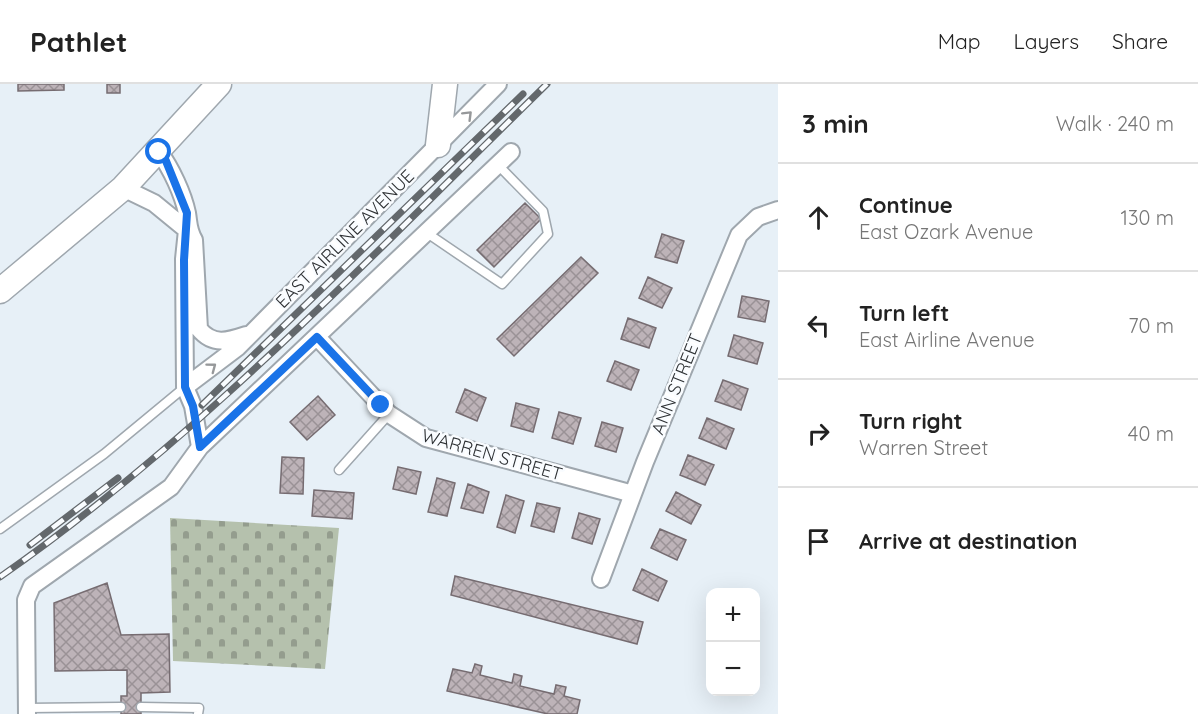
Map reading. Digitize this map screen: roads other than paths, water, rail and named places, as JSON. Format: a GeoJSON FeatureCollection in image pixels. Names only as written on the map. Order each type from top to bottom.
{"type":"FeatureCollection","features":[{"type":"Feature","properties":{"kind":"main road"},"geometry":{"type":"LineString","coordinates":[[0,291],[123,188],[159,152],[219,84]]}},
{"type":"Feature","properties":{"kind":"main road"},"geometry":{"type":"LineString","coordinates":[[438,145],[446,84]]}},
{"type":"Feature","properties":{"kind":"street","name":"EAST AIRLINE AVENUE"},"geometry":{"type":"LineString","coordinates":[[185,387],[238,347],[498,84]]}},
{"type":"Feature","properties":{"kind":"street"},"geometry":{"type":"LineString","coordinates":[[159,152],[166,161],[187,213],[184,260],[185,387],[193,406],[200,447]]}},
{"type":"Feature","properties":{"kind":"street"},"geometry":{"type":"LineString","coordinates":[[27,711],[26,600],[32,586],[171,487],[200,447],[511,152]]}},
{"type":"Feature","properties":{"kind":"street"},"geometry":{"type":"LineString","coordinates":[[123,188],[154,203],[187,230],[194,240],[199,329],[208,339],[223,342],[251,333]]}},
{"type":"Feature","properties":{"kind":"street","name":"ANN STREET"},"geometry":{"type":"LineString","coordinates":[[601,579],[633,494],[739,235],[758,217],[778,210]]}},
{"type":"Feature","properties":{"kind":"street","name":"WARREN STREET"},"geometry":{"type":"LineString","coordinates":[[317,337],[389,414],[426,438],[633,494]]}},
{"type":"Feature","properties":{"kind":"lane"},"geometry":{"type":"LineString","coordinates":[[427,233],[502,284],[548,234],[543,212],[498,165]]}},
{"type":"Feature","properties":{"kind":"lane"},"geometry":{"type":"LineString","coordinates":[[0,529],[105,454],[185,387]]}},
{"type":"Feature","properties":{"kind":"lane"},"geometry":{"type":"LineString","coordinates":[[339,470],[389,414]]}},
{"type":"Feature","properties":{"kind":"lane"},"geometry":{"type":"LineString","coordinates":[[27,711],[121,707]]}},
{"type":"Feature","properties":{"kind":"lane"},"geometry":{"type":"LineString","coordinates":[[141,707],[198,711]]}},
{"type":"Feature","properties":{"kind":"railway"},"geometry":{"type":"LineString","coordinates":[[0,577],[146,465],[216,404],[284,342],[547,84]]}},
{"type":"Feature","properties":{"kind":"railway"},"geometry":{"type":"LineString","coordinates":[[202,405],[523,94]]}},
{"type":"Feature","properties":{"kind":"railway"},"geometry":{"type":"LineString","coordinates":[[30,545],[118,478]]}}]}
